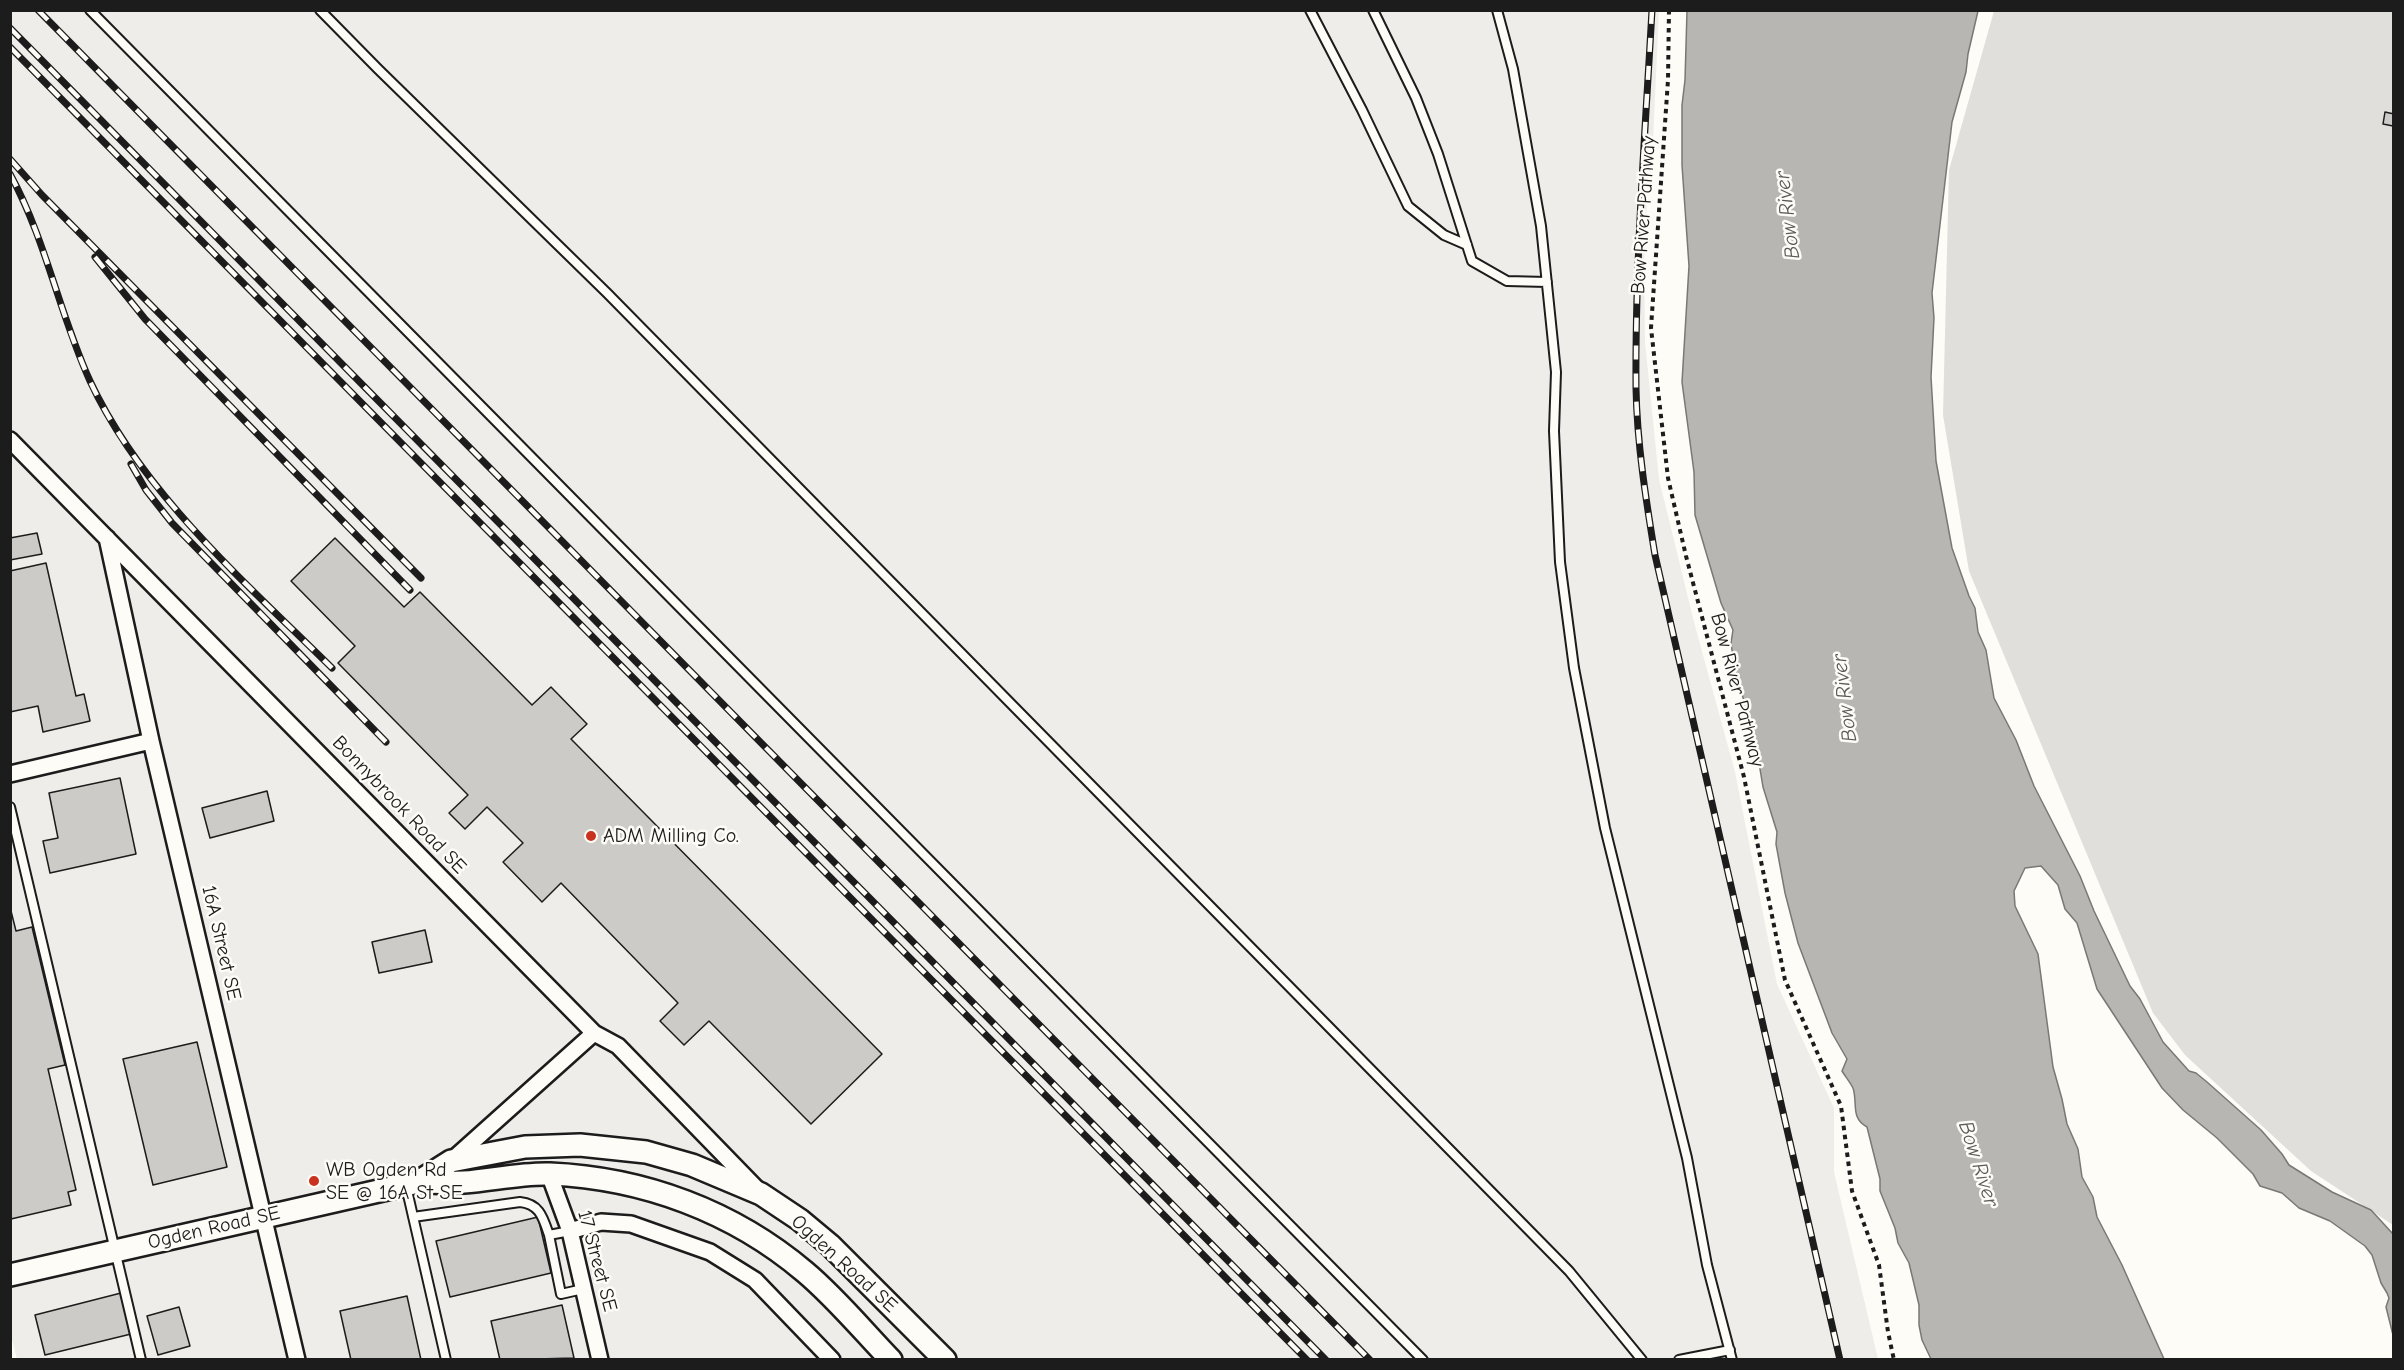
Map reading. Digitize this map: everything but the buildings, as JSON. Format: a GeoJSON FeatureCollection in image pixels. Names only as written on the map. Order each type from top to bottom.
{"type":"FeatureCollection","features":[{"type":"Feature","properties":{"kind":"street","name":"Bonnybrook Road SE"},"geometry":{"type":"LineString","coordinates":[[10,440],[594,1033],[618,1046],[761,1194]]}},
{"type":"Feature","properties":{"kind":"street","name":"16A Street SE"},"geometry":{"type":"LineString","coordinates":[[106,537],[297,1359]]}},
{"type":"Feature","properties":{"kind":"street"},"geometry":{"type":"LineString","coordinates":[[10,774],[152,741]]}},
{"type":"Feature","properties":{"kind":"street","name":"Ogden Road SE"},"geometry":{"type":"LineString","coordinates":[[412,1183],[451,1161],[594,1033]]}},
{"type":"Feature","properties":{"kind":"street","name":"Ogden Road SE"},"geometry":{"type":"LineString","coordinates":[[451,1161],[525,1147],[580,1145],[635,1151],[692,1165],[761,1194],[800,1220],[830,1245],[945,1359]]}},
{"type":"Feature","properties":{"kind":"street","name":"Ogden Road SE"},"geometry":{"type":"LineString","coordinates":[[10,1275],[412,1183],[464,1182],[549,1174],[612,1180],[668,1194],[724,1218],[780,1252],[807,1274],[891,1359]]}},
{"type":"Feature","properties":{"kind":"street","name":"17 Street SE"},"geometry":{"type":"LineString","coordinates":[[549,1174],[570,1231],[600,1359]]}},
{"type":"Feature","properties":{"kind":"street"},"geometry":{"type":"LineString","coordinates":[[570,1231],[601,1222],[632,1224],[710,1252],[755,1280],[832,1359]]}},
{"type":"Feature","properties":{"kind":"lane"},"geometry":{"type":"LineString","coordinates":[[90,10],[1423,1359]]}},
{"type":"Feature","properties":{"kind":"lane"},"geometry":{"type":"LineString","coordinates":[[321,10],[378,69],[607,293],[1569,1271],[1642,1359]]}},
{"type":"Feature","properties":{"kind":"lane"},"geometry":{"type":"LineString","coordinates":[[1310,10],[1408,206],[1444,235],[1467,245]]}},
{"type":"Feature","properties":{"kind":"lane"},"geometry":{"type":"LineString","coordinates":[[1373,10],[1381,22],[1416,98],[1438,154],[1472,261],[1507,281],[1546,282]]}},
{"type":"Feature","properties":{"kind":"lane"},"geometry":{"type":"LineString","coordinates":[[1497,10],[1513,69],[1541,225],[1556,372],[1554,431],[1560,562],[1574,668],[1605,828],[1687,1158],[1707,1265],[1732,1359]]}},
{"type":"Feature","properties":{"kind":"lane"},"geometry":{"type":"LineString","coordinates":[[10,807],[141,1359]]}},
{"type":"Feature","properties":{"kind":"lane"},"geometry":{"type":"LineString","coordinates":[[412,1183],[413,1217],[446,1359]]}},
{"type":"Feature","properties":{"kind":"lane"},"geometry":{"type":"LineString","coordinates":[[413,1217],[497,1203],[530,1203],[544,1219],[561,1294],[584,1289]]}},
{"type":"Feature","properties":{"kind":"lane"},"geometry":{"type":"LineString","coordinates":[[549,1235],[570,1231]]}},
{"type":"Feature","properties":{"kind":"lane"},"geometry":{"type":"LineString","coordinates":[[1679,1359],[1730,1350]]}},
{"type":"Feature","properties":{"kind":"path","name":"Bow River Pathway"},"geometry":{"type":"LineString","coordinates":[[1670,10],[1668,80],[1651,328],[1668,478],[1744,777],[1785,980],[1841,1106],[1852,1191],[1880,1265],[1888,1332],[1894,1359]]}},
{"type":"Feature","properties":{"kind":"shaded area"},"geometry":{"type":"Polygon","coordinates":[[[10,11],[1659,11],[1652,162],[1644,232],[1645,342],[1659,479],[1694,622],[1735,772],[1777,984],[1834,1108],[1834,1172],[1878,1359],[17,1359],[10,1332],[10,11]]]}},
{"type":"Feature","properties":{"kind":"shaded area"},"geometry":{"type":"Polygon","coordinates":[[[1994,11],[2393,11],[2393,1225],[2311,1171],[2185,1055],[2153,1013],[1969,571],[1943,415],[1949,170],[1994,11]]]}},
{"type":"Feature","properties":{"kind":"water","name":"Bow River"},"geometry":{"type":"Polygon","coordinates":[[[1687,11],[1978,11],[1966,72],[1952,122],[1932,293],[1934,318],[1931,377],[1936,461],[1952,548],[1975,608],[1978,632],[1986,650],[1994,698],[2016,740],[2034,786],[2080,876],[2130,986],[2140,999],[2163,1042],[2189,1071],[2196,1073],[2207,1082],[2261,1130],[2289,1165],[2332,1192],[2371,1210],[2393,1234],[2393,1335],[2386,1307],[2389,1298],[2381,1283],[2372,1255],[2365,1246],[2330,1221],[2299,1208],[2282,1193],[2260,1186],[2253,1174],[2217,1138],[2183,1110],[2162,1088],[2097,989],[2077,923],[2065,909],[2058,885],[2041,866],[2025,868],[2014,891],[2015,906],[2038,954],[2053,1067],[2067,1124],[2078,1149],[2082,1177],[2093,1197],[2097,1217],[2122,1265],[2164,1359],[1931,1359],[1922,1340],[1919,1305],[1909,1263],[1898,1243],[1895,1228],[1880,1191],[1880,1179],[1867,1127],[1856,1115],[1853,1088],[1842,1071],[1847,1059],[1832,1033],[1798,943],[1785,893],[1776,844],[1777,832],[1763,787],[1756,745],[1734,665],[1731,643],[1733,630],[1721,603],[1695,515],[1694,472],[1682,382],[1689,266],[1682,165],[1682,105],[1687,11]]]}},
{"type":"Feature","properties":{"kind":"railway"},"geometry":{"type":"LineString","coordinates":[[38,10],[1370,1360]]}},
{"type":"Feature","properties":{"kind":"railway"},"geometry":{"type":"LineString","coordinates":[[1652,10],[1641,199],[1636,341],[1637,409],[1645,493],[1655,555],[1840,1360]]}},
{"type":"Feature","properties":{"kind":"railway"},"geometry":{"type":"LineString","coordinates":[[10,28],[1326,1360]]}},
{"type":"Feature","properties":{"kind":"railway"},"geometry":{"type":"LineString","coordinates":[[10,47],[1307,1360]]}},
{"type":"Feature","properties":{"kind":"railway"},"geometry":{"type":"LineString","coordinates":[[10,159],[42,195],[421,578]]}},
{"type":"Feature","properties":{"kind":"railway"},"geometry":{"type":"LineString","coordinates":[[10,174],[23,199],[43,251],[79,355],[112,422],[166,498],[198,534],[332,668]]}},
{"type":"Feature","properties":{"kind":"railway"},"geometry":{"type":"LineString","coordinates":[[95,257],[145,319],[410,590]]}},
{"type":"Feature","properties":{"kind":"railway"},"geometry":{"type":"LineString","coordinates":[[131,464],[146,490],[172,523],[386,742]]}},
{"type":"Feature","properties":{"kind":"place","name":"ADM Milling Co."},"geometry":{"type":"Point","coordinates":[591,836]}},
{"type":"Feature","properties":{"kind":"place","name":"WB Ogden Rd SE @ 16A St SE"},"geometry":{"type":"Point","coordinates":[314,1181]}}]}
